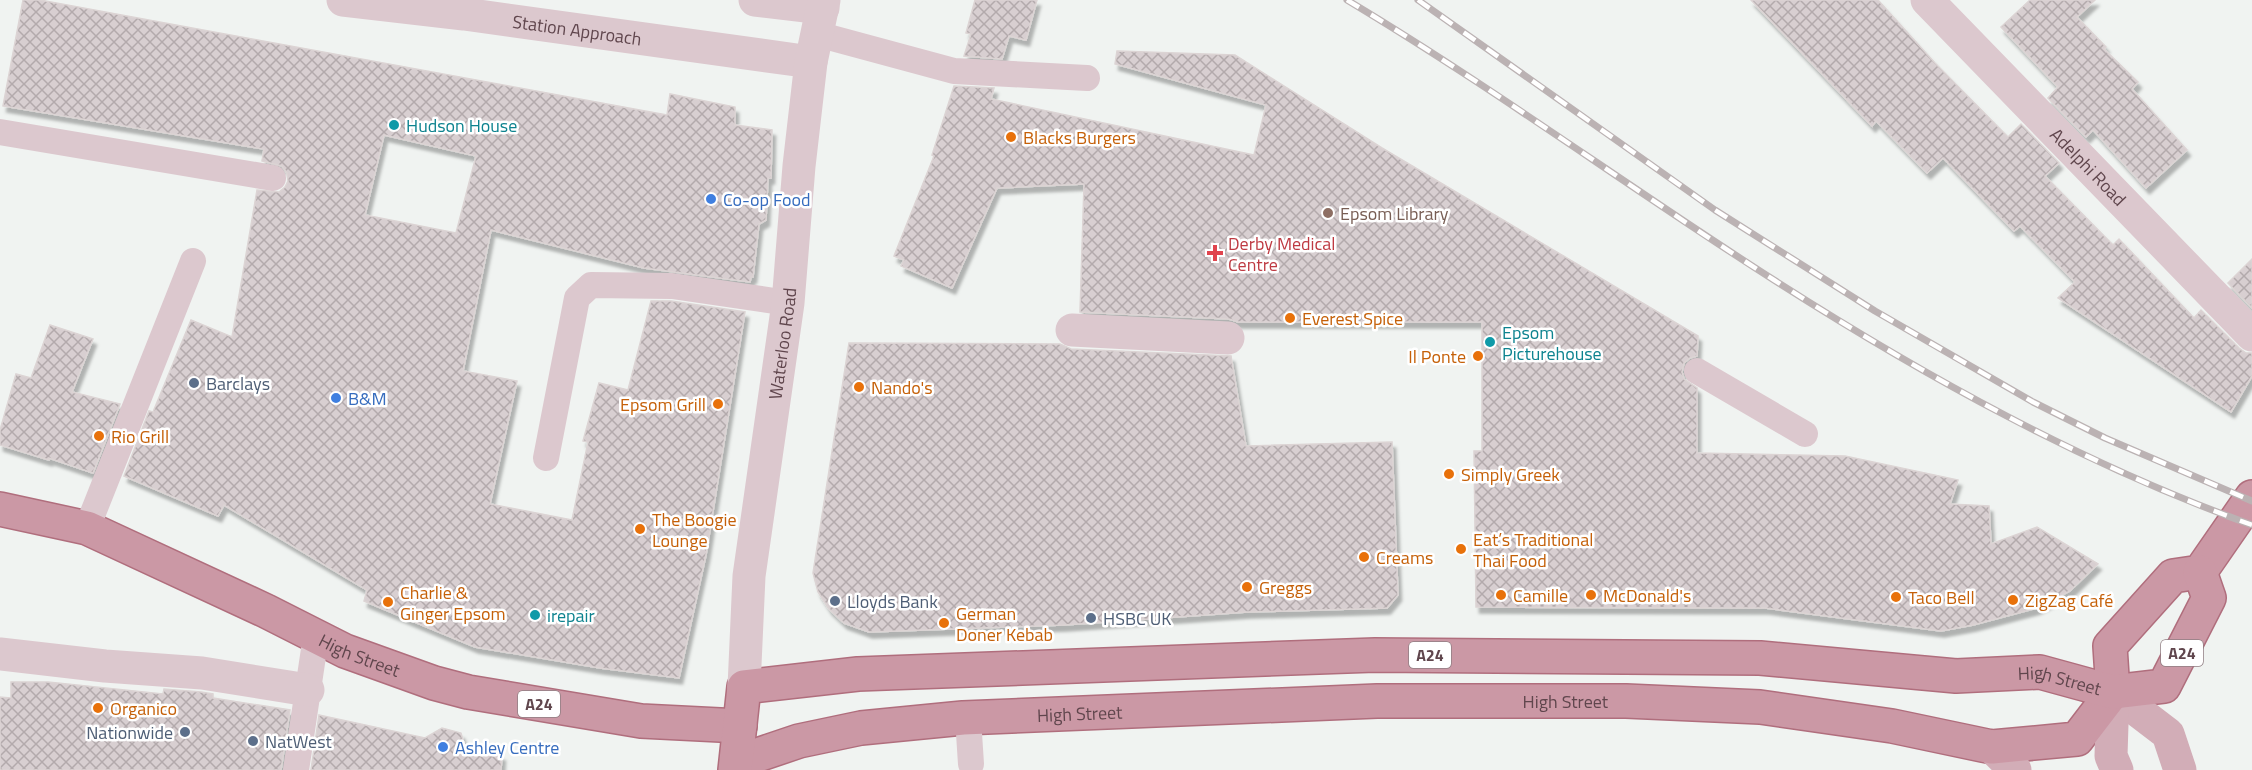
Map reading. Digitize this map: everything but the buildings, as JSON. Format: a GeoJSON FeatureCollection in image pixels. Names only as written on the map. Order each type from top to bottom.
{"type":"FeatureCollection","features":[{"type":"Feature","properties":{"kind":"highway"},"geometry":{"type":"LineString","coordinates":[[2113,692],[2110,646],[2173,576],[2200,572],[2252,497]]}},
{"type":"Feature","properties":{"kind":"highway","name":"High Street"},"geometry":{"type":"LineString","coordinates":[[0,509],[87,528],[356,655],[434,683],[468,692],[641,721],[740,726]]}},
{"type":"Feature","properties":{"kind":"highway","name":"A24"},"geometry":{"type":"LineString","coordinates":[[2113,692],[2164,686],[2209,598],[2200,572]]}},
{"type":"Feature","properties":{"kind":"highway","name":"High Street"},"geometry":{"type":"LineString","coordinates":[[736,766],[799,741],[861,728],[968,718],[1377,700],[1626,701],[1760,707],[1892,726],[1992,747],[2077,739],[2113,692],[2040,672],[1956,676],[1760,657],[1387,655],[858,674],[744,687]]}},
{"type":"Feature","properties":{"kind":"highway"},"geometry":{"type":"LineString","coordinates":[[736,766],[744,687]]}},
{"type":"Feature","properties":{"kind":"main road"},"geometry":{"type":"LineString","coordinates":[[2113,692],[2111,756],[2117,770]]}},
{"type":"Feature","properties":{"kind":"main road"},"geometry":{"type":"LineString","coordinates":[[2113,692],[2168,734],[2180,770]]}},
{"type":"Feature","properties":{"kind":"main road"},"geometry":{"type":"LineString","coordinates":[[1992,747],[2015,770]]}},
{"type":"Feature","properties":{"kind":"street","name":"Station Approach"},"geometry":{"type":"LineString","coordinates":[[344,0],[464,14],[819,26]]}},
{"type":"Feature","properties":{"kind":"street"},"geometry":{"type":"LineString","coordinates":[[755,0],[819,26]]}},
{"type":"Feature","properties":{"kind":"street","name":"Adelphi Road"},"geometry":{"type":"LineString","coordinates":[[1927,0],[2252,335]]}},
{"type":"Feature","properties":{"kind":"street","name":"Waterloo Road"},"geometry":{"type":"LineString","coordinates":[[744,687],[749,576],[788,303],[801,145],[819,26]]}},
{"type":"Feature","properties":{"kind":"street"},"geometry":{"type":"LineString","coordinates":[[1072,330],[1228,338]]}},
{"type":"Feature","properties":{"kind":"street"},"geometry":{"type":"LineString","coordinates":[[0,654],[105,666],[202,673],[308,690]]}},
{"type":"Feature","properties":{"kind":"lane"},"geometry":{"type":"LineString","coordinates":[[819,26],[954,71],[1087,78]]}},
{"type":"Feature","properties":{"kind":"lane"},"geometry":{"type":"LineString","coordinates":[[0,132],[273,178]]}},
{"type":"Feature","properties":{"kind":"lane"},"geometry":{"type":"LineString","coordinates":[[87,528],[193,261]]}},
{"type":"Feature","properties":{"kind":"lane"},"geometry":{"type":"LineString","coordinates":[[546,458],[577,298],[591,285],[672,286],[788,303]]}},
{"type":"Feature","properties":{"kind":"lane"},"geometry":{"type":"LineString","coordinates":[[1697,371],[1805,434]]}},
{"type":"Feature","properties":{"kind":"lane"},"geometry":{"type":"LineString","coordinates":[[296,770],[316,636]]}},
{"type":"Feature","properties":{"kind":"lane"},"geometry":{"type":"LineString","coordinates":[[968,718],[971,764]]}},
{"type":"Feature","properties":{"kind":"railway"},"geometry":{"type":"LineString","coordinates":[[1347,0],[1456,68],[1774,280],[1889,351],[2007,416],[2127,475],[2252,525]]}},
{"type":"Feature","properties":{"kind":"railway"},"geometry":{"type":"LineString","coordinates":[[1418,0],[1715,210],[1875,311],[2033,402],[2105,438],[2252,501]]}},
{"type":"Feature","properties":{"kind":"place","name":"Hudson House"},"geometry":{"type":"Point","coordinates":[394,125]}},
{"type":"Feature","properties":{"kind":"place","name":"Blacks Burgers"},"geometry":{"type":"Point","coordinates":[1011,137]}},
{"type":"Feature","properties":{"kind":"place","name":"Co-op Food"},"geometry":{"type":"Point","coordinates":[711,199]}},
{"type":"Feature","properties":{"kind":"place","name":"Epsom Library"},"geometry":{"type":"Point","coordinates":[1328,213]}},
{"type":"Feature","properties":{"kind":"place","name":"Derby Medical Centre"},"geometry":{"type":"Point","coordinates":[1215,253]}},
{"type":"Feature","properties":{"kind":"place","name":"Everest Spice"},"geometry":{"type":"Point","coordinates":[1290,318]}},
{"type":"Feature","properties":{"kind":"place","name":"Epsom Picturehouse"},"geometry":{"type":"Point","coordinates":[1490,342]}},
{"type":"Feature","properties":{"kind":"place","name":"Il Ponte"},"geometry":{"type":"Point","coordinates":[1478,356]}},
{"type":"Feature","properties":{"kind":"place","name":"Barclays"},"geometry":{"type":"Point","coordinates":[194,383]}},
{"type":"Feature","properties":{"kind":"place","name":"Nando's"},"geometry":{"type":"Point","coordinates":[859,387]}},
{"type":"Feature","properties":{"kind":"place","name":"B&M"},"geometry":{"type":"Point","coordinates":[336,398]}},
{"type":"Feature","properties":{"kind":"place","name":"Epsom Grill"},"geometry":{"type":"Point","coordinates":[718,404]}},
{"type":"Feature","properties":{"kind":"place","name":"Rio Grill"},"geometry":{"type":"Point","coordinates":[99,436]}},
{"type":"Feature","properties":{"kind":"place","name":"Simply Greek"},"geometry":{"type":"Point","coordinates":[1449,474]}},
{"type":"Feature","properties":{"kind":"place","name":"The Boogie Lounge"},"geometry":{"type":"Point","coordinates":[640,529]}},
{"type":"Feature","properties":{"kind":"place","name":"Eat’s Traditional Thai Food"},"geometry":{"type":"Point","coordinates":[1461,549]}},
{"type":"Feature","properties":{"kind":"place","name":"Creams"},"geometry":{"type":"Point","coordinates":[1364,557]}},
{"type":"Feature","properties":{"kind":"place","name":"Greggs"},"geometry":{"type":"Point","coordinates":[1247,587]}},
{"type":"Feature","properties":{"kind":"place","name":"Camille"},"geometry":{"type":"Point","coordinates":[1501,595]}},
{"type":"Feature","properties":{"kind":"place","name":"McDonald's"},"geometry":{"type":"Point","coordinates":[1591,595]}},
{"type":"Feature","properties":{"kind":"place","name":"Taco Bell"},"geometry":{"type":"Point","coordinates":[1896,597]}},
{"type":"Feature","properties":{"kind":"place","name":"ZigZag Café"},"geometry":{"type":"Point","coordinates":[2013,600]}},
{"type":"Feature","properties":{"kind":"place","name":"Lloyds Bank"},"geometry":{"type":"Point","coordinates":[835,601]}},
{"type":"Feature","properties":{"kind":"place","name":"Charlie & Ginger Epsom"},"geometry":{"type":"Point","coordinates":[388,602]}},
{"type":"Feature","properties":{"kind":"place","name":"irepair"},"geometry":{"type":"Point","coordinates":[535,615]}},
{"type":"Feature","properties":{"kind":"place","name":"HSBC UK"},"geometry":{"type":"Point","coordinates":[1091,618]}},
{"type":"Feature","properties":{"kind":"place","name":"German Doner Kebab"},"geometry":{"type":"Point","coordinates":[944,623]}},
{"type":"Feature","properties":{"kind":"place","name":"Organico"},"geometry":{"type":"Point","coordinates":[98,708]}},
{"type":"Feature","properties":{"kind":"place","name":"Nationwide"},"geometry":{"type":"Point","coordinates":[185,732]}},
{"type":"Feature","properties":{"kind":"place","name":"NatWest"},"geometry":{"type":"Point","coordinates":[253,741]}},
{"type":"Feature","properties":{"kind":"place","name":"Ashley Centre"},"geometry":{"type":"Point","coordinates":[443,747]}}]}
